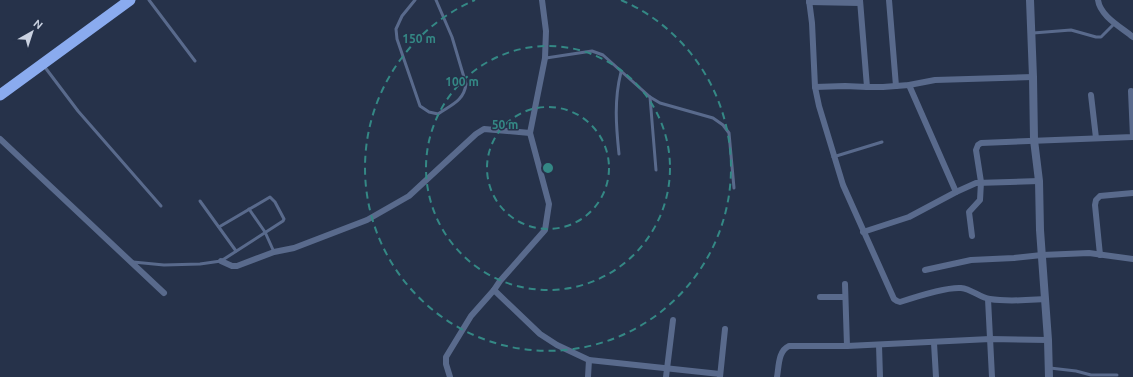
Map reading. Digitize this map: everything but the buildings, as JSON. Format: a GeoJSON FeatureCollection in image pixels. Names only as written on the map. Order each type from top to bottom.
{"type":"FeatureCollection","features":[{"type":"Feature","properties":{"kind":"highway"},"geometry":{"type":"LineString","coordinates":[[0,95],[130,0]]}},
{"type":"Feature","properties":{"kind":"street"},"geometry":{"type":"LineString","coordinates":[[450,377],[446,364],[446,356],[471,316],[544,230],[549,204],[530,133],[545,58],[546,31],[542,0]]}},
{"type":"Feature","properties":{"kind":"street"},"geometry":{"type":"LineString","coordinates":[[890,0],[896,86]]}},
{"type":"Feature","properties":{"kind":"street"},"geometry":{"type":"LineString","coordinates":[[1030,0],[1034,77],[1034,140],[1039,181],[1049,377]]}},
{"type":"Feature","properties":{"kind":"street"},"geometry":{"type":"LineString","coordinates":[[1098,0],[1099,6],[1106,15],[1133,37]]}},
{"type":"Feature","properties":{"kind":"street"},"geometry":{"type":"LineString","coordinates":[[868,87],[860,2],[809,1],[812,23],[814,87],[843,185],[892,296],[897,301],[953,288],[962,288],[988,299],[1045,299]]}},
{"type":"Feature","properties":{"kind":"street"},"geometry":{"type":"LineString","coordinates":[[814,87],[896,86],[934,80],[1034,77]]}},
{"type":"Feature","properties":{"kind":"street"},"geometry":{"type":"LineString","coordinates":[[909,85],[956,192]]}},
{"type":"Feature","properties":{"kind":"street"},"geometry":{"type":"LineString","coordinates":[[972,236],[968,212],[980,202],[982,182],[976,150],[978,145],[981,143],[1034,140],[1133,137],[1131,91]]}},
{"type":"Feature","properties":{"kind":"street"},"geometry":{"type":"LineString","coordinates":[[1091,95],[1096,138]]}},
{"type":"Feature","properties":{"kind":"street"},"geometry":{"type":"LineString","coordinates":[[221,261],[232,266],[237,266],[274,252],[294,248],[368,220],[408,196],[476,134],[484,129],[530,133]]}},
{"type":"Feature","properties":{"kind":"street"},"geometry":{"type":"LineString","coordinates":[[0,139],[164,293]]}},
{"type":"Feature","properties":{"kind":"street"},"geometry":{"type":"LineString","coordinates":[[863,232],[909,217],[976,183],[1039,181]]}},
{"type":"Feature","properties":{"kind":"street"},"geometry":{"type":"LineString","coordinates":[[1100,255],[1095,206],[1096,200],[1100,196],[1133,193]]}},
{"type":"Feature","properties":{"kind":"street"},"geometry":{"type":"LineString","coordinates":[[925,270],[971,260],[1042,255],[1088,253],[1133,259]]}},
{"type":"Feature","properties":{"kind":"street"},"geometry":{"type":"LineString","coordinates":[[845,284],[847,346]]}},
{"type":"Feature","properties":{"kind":"street"},"geometry":{"type":"LineString","coordinates":[[494,290],[540,334],[557,345],[589,360],[720,375],[725,329]]}},
{"type":"Feature","properties":{"kind":"street"},"geometry":{"type":"LineString","coordinates":[[820,297],[845,297]]}},
{"type":"Feature","properties":{"kind":"street"},"geometry":{"type":"LineString","coordinates":[[988,299],[992,377]]}},
{"type":"Feature","properties":{"kind":"street"},"geometry":{"type":"LineString","coordinates":[[666,377],[673,320]]}},
{"type":"Feature","properties":{"kind":"street"},"geometry":{"type":"LineString","coordinates":[[777,377],[781,353],[784,348],[789,346],[934,343],[990,339],[1048,340]]}},
{"type":"Feature","properties":{"kind":"street"},"geometry":{"type":"LineString","coordinates":[[934,343],[936,377]]}},
{"type":"Feature","properties":{"kind":"street"},"geometry":{"type":"LineString","coordinates":[[879,344],[880,377]]}},
{"type":"Feature","properties":{"kind":"street"},"geometry":{"type":"LineString","coordinates":[[588,377],[589,360]]}},
{"type":"Feature","properties":{"kind":"lane"},"geometry":{"type":"LineString","coordinates":[[149,0],[195,62]]}},
{"type":"Feature","properties":{"kind":"lane"},"geometry":{"type":"LineString","coordinates":[[415,0],[402,16],[396,29],[397,39],[420,106],[429,112],[438,114],[461,99],[465,91],[466,84],[452,36],[436,0]]}},
{"type":"Feature","properties":{"kind":"lane"},"geometry":{"type":"LineString","coordinates":[[1031,33],[1071,30],[1101,37],[1116,23]]}},
{"type":"Feature","properties":{"kind":"lane"},"geometry":{"type":"LineString","coordinates":[[545,58],[592,51],[604,55],[621,72],[660,104],[713,118],[723,125],[729,133],[734,188]]}},
{"type":"Feature","properties":{"kind":"lane"},"geometry":{"type":"LineString","coordinates":[[43,64],[78,111],[161,206]]}},
{"type":"Feature","properties":{"kind":"lane"},"geometry":{"type":"LineString","coordinates":[[619,154],[616,124],[617,89],[621,72]]}},
{"type":"Feature","properties":{"kind":"lane"},"geometry":{"type":"LineString","coordinates":[[650,97],[656,170]]}},
{"type":"Feature","properties":{"kind":"lane"},"geometry":{"type":"LineString","coordinates":[[834,157],[882,142]]}},
{"type":"Feature","properties":{"kind":"lane"},"geometry":{"type":"LineString","coordinates":[[131,261],[164,265],[200,264],[221,261],[284,219],[275,202],[270,197],[219,227]]}},
{"type":"Feature","properties":{"kind":"lane"},"geometry":{"type":"LineString","coordinates":[[200,201],[236,251]]}},
{"type":"Feature","properties":{"kind":"lane"},"geometry":{"type":"LineString","coordinates":[[248,209],[265,232],[274,252]]}},
{"type":"Feature","properties":{"kind":"lane"},"geometry":{"type":"LineString","coordinates":[[1049,368],[1091,375],[1117,375]]}}]}
